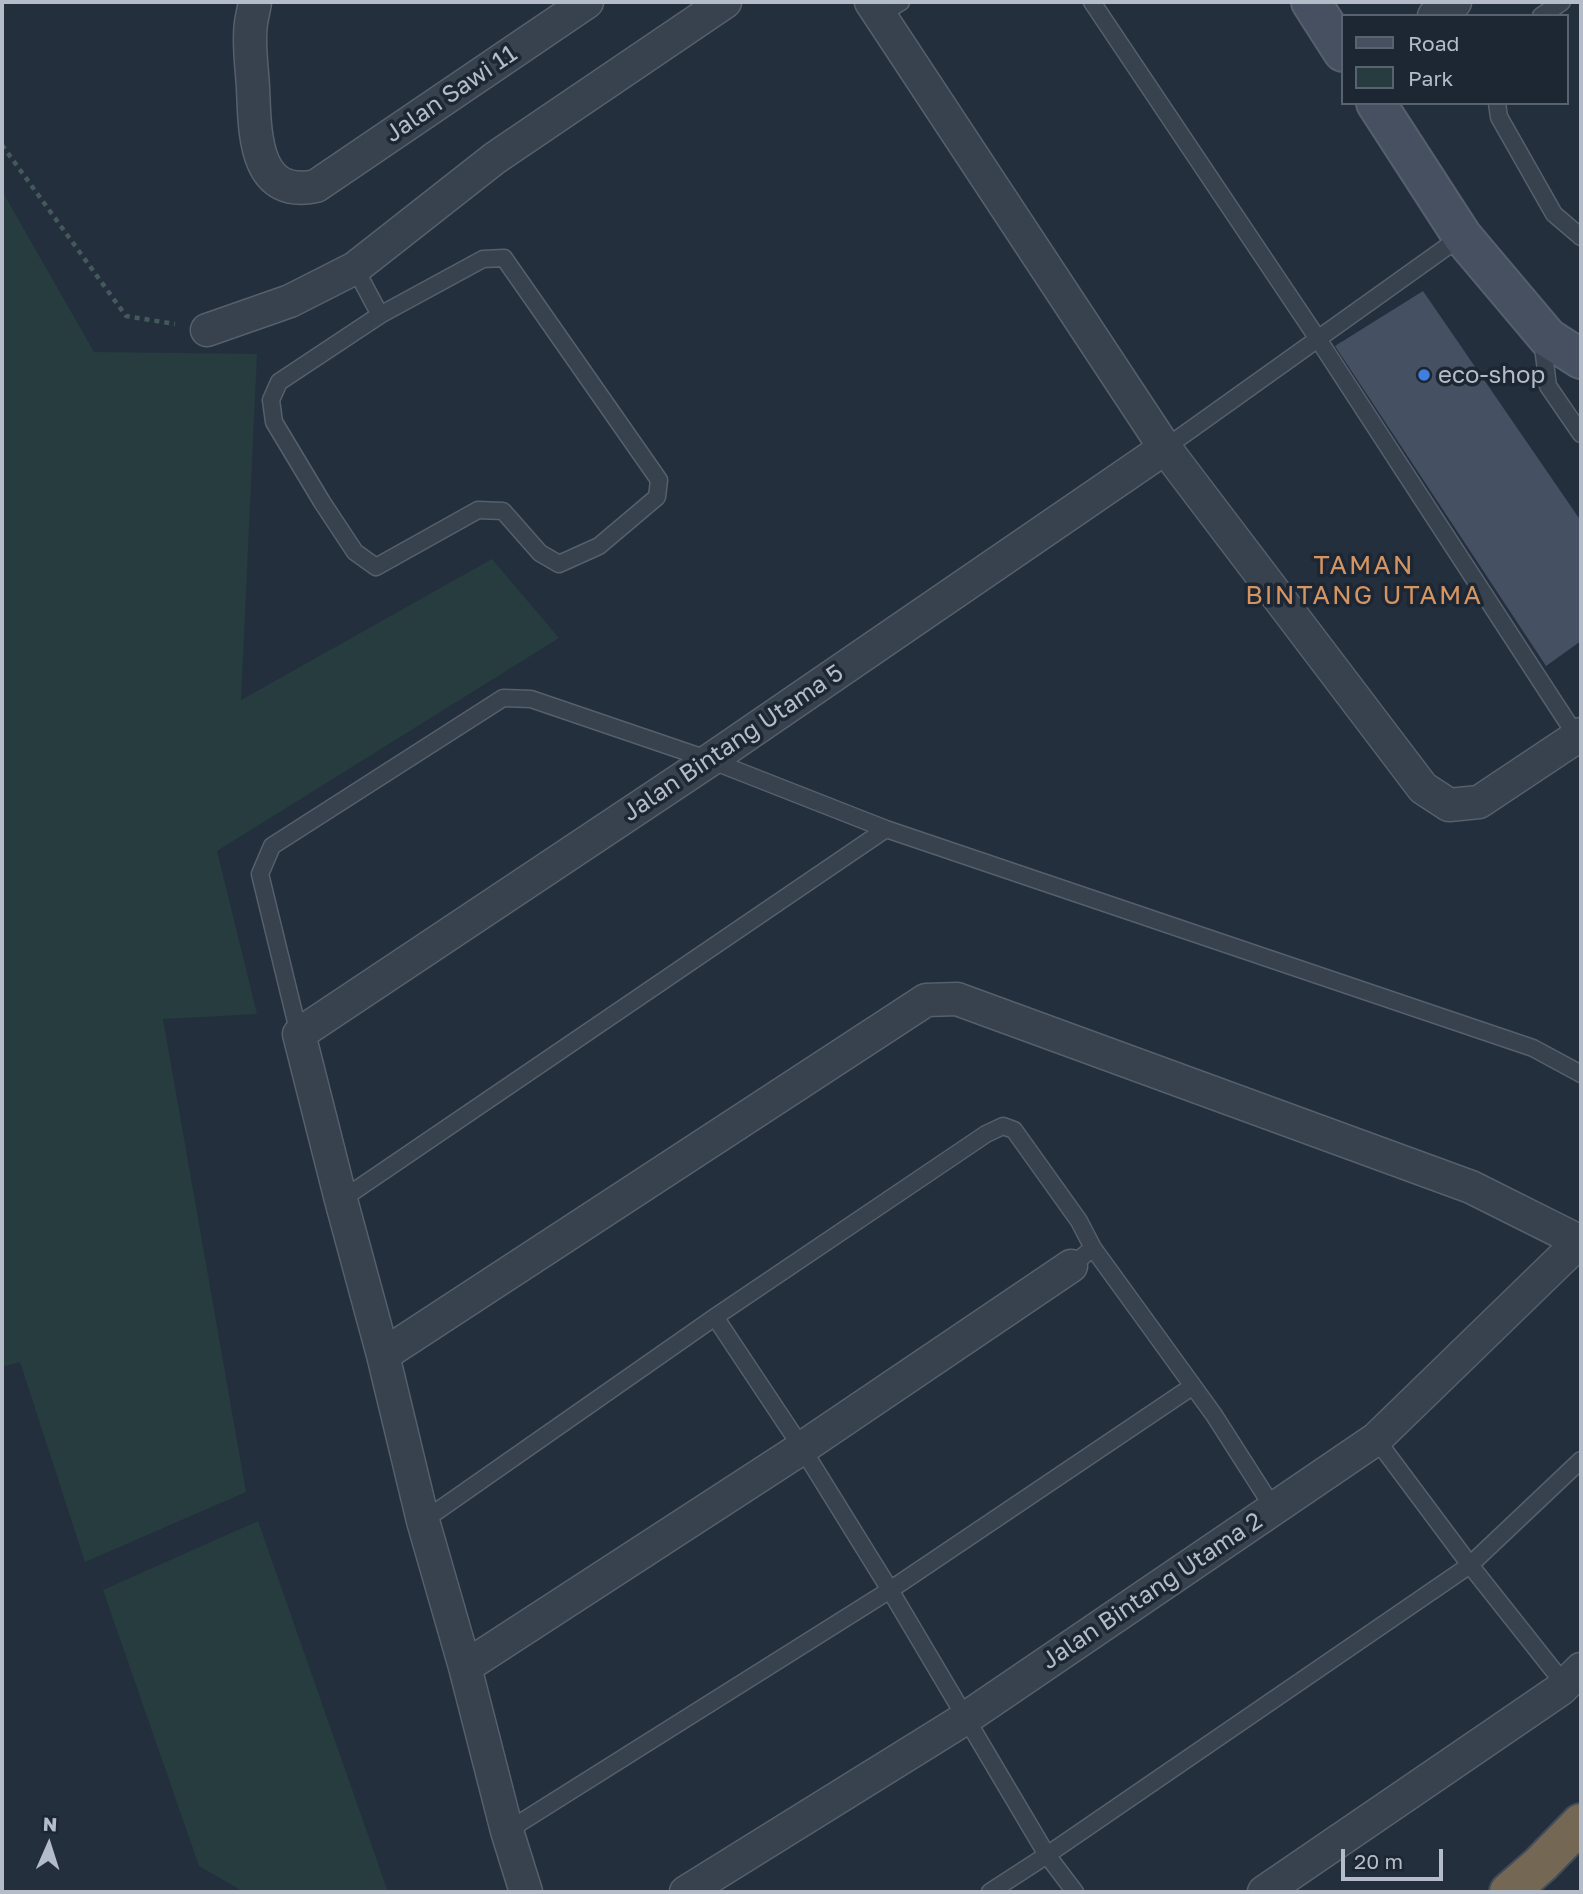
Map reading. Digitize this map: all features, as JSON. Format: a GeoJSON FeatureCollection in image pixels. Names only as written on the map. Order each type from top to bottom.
{"type":"FeatureCollection","features":[{"type":"Feature","properties":{"kind":"highway"},"geometry":{"type":"LineString","coordinates":[[1508,1892],[1541,1864],[1581,1823]]}},
{"type":"Feature","properties":{"kind":"street","name":"Jalan Sawi 11"},"geometry":{"type":"LineString","coordinates":[[255,2],[251,24],[255,135],[261,160],[277,182],[301,189],[316,186],[587,2]]}},
{"type":"Feature","properties":{"kind":"street"},"geometry":{"type":"LineString","coordinates":[[207,330],[290,301],[355,268],[495,158],[724,2]]}},
{"type":"Feature","properties":{"kind":"street"},"geometry":{"type":"LineString","coordinates":[[1311,2],[1342,50]]}},
{"type":"Feature","properties":{"kind":"street"},"geometry":{"type":"LineString","coordinates":[[1436,14],[1455,2]]}},
{"type":"Feature","properties":{"kind":"street"},"geometry":{"type":"LineString","coordinates":[[884,6],[1165,448],[1423,788],[1449,805],[1479,802],[1579,735]]}},
{"type":"Feature","properties":{"kind":"street"},"geometry":{"type":"LineString","coordinates":[[1377,105],[1462,236],[1548,338],[1581,359]]}},
{"type":"Feature","properties":{"kind":"street","name":"Jalan Bintang Utama 5"},"geometry":{"type":"LineString","coordinates":[[299,1034],[710,760],[1165,448]]}},
{"type":"Feature","properties":{"kind":"street"},"geometry":{"type":"LineString","coordinates":[[383,1355],[926,1000],[957,999],[1471,1187],[1581,1242]]}},
{"type":"Feature","properties":{"kind":"street"},"geometry":{"type":"LineString","coordinates":[[299,1034],[383,1355],[423,1521],[526,1892]]}},
{"type":"Feature","properties":{"kind":"street","name":"Jalan Bintang Utama 2"},"geometry":{"type":"LineString","coordinates":[[686,1892],[966,1718],[1376,1439],[1581,1242]]}},
{"type":"Feature","properties":{"kind":"street"},"geometry":{"type":"LineString","coordinates":[[465,1667],[802,1448],[1082,1257]]}},
{"type":"Feature","properties":{"kind":"street"},"geometry":{"type":"LineString","coordinates":[[1264,1892],[1573,1677]]}},
{"type":"Feature","properties":{"kind":"lane"},"geometry":{"type":"LineString","coordinates":[[1091,2],[1318,339],[1579,735]]}},
{"type":"Feature","properties":{"kind":"lane"},"geometry":{"type":"LineString","coordinates":[[1544,14],[1562,2]]}},
{"type":"Feature","properties":{"kind":"lane"},"geometry":{"type":"LineString","coordinates":[[1497,105],[1499,117],[1554,215],[1581,237]]}},
{"type":"Feature","properties":{"kind":"lane"},"geometry":{"type":"LineString","coordinates":[[1165,448],[1462,236]]}},
{"type":"Feature","properties":{"kind":"lane"},"geometry":{"type":"LineString","coordinates":[[504,258],[659,480],[657,497],[599,546],[559,564],[540,552],[503,510],[478,510],[376,567],[355,552],[322,502],[274,422],[271,400],[279,382],[380,315],[483,259],[504,258]]}},
{"type":"Feature","properties":{"kind":"lane"},"geometry":{"type":"LineString","coordinates":[[355,268],[380,315]]}},
{"type":"Feature","properties":{"kind":"lane"},"geometry":{"type":"LineString","coordinates":[[1540,329],[1548,386],[1581,434]]}},
{"type":"Feature","properties":{"kind":"lane"},"geometry":{"type":"LineString","coordinates":[[299,1034],[260,874],[272,846],[503,698],[531,699],[710,760],[886,829],[1533,1048],[1581,1074]]}},
{"type":"Feature","properties":{"kind":"lane"},"geometry":{"type":"LineString","coordinates":[[341,1200],[886,829]]}},
{"type":"Feature","properties":{"kind":"lane"},"geometry":{"type":"LineString","coordinates":[[423,1521],[715,1317],[986,1134],[1003,1126],[1014,1130],[1079,1221],[1082,1257],[1193,1387],[1274,1508]]}},
{"type":"Feature","properties":{"kind":"lane"},"geometry":{"type":"LineString","coordinates":[[715,1317],[802,1448],[891,1590],[1047,1855],[1075,1892]]}},
{"type":"Feature","properties":{"kind":"lane"},"geometry":{"type":"LineString","coordinates":[[508,1831],[891,1590],[1193,1387]]}},
{"type":"Feature","properties":{"kind":"lane"},"geometry":{"type":"LineString","coordinates":[[1376,1439],[1470,1565],[1573,1677]]}},
{"type":"Feature","properties":{"kind":"lane"},"geometry":{"type":"LineString","coordinates":[[990,1892],[1470,1565],[1581,1460]]}},
{"type":"Feature","properties":{"kind":"path"},"geometry":{"type":"LineString","coordinates":[[2,145],[126,316],[207,330]]}},
{"type":"Feature","properties":{"kind":"green space"},"geometry":{"type":"Polygon","coordinates":[[[2,191],[94,352],[257,354],[241,700],[492,559],[559,638],[217,851],[257,1014],[163,1019],[246,1492],[85,1562],[20,1362],[2,1367],[2,191]]]}},
{"type":"Feature","properties":{"kind":"green space"},"geometry":{"type":"Polygon","coordinates":[[[258,1521],[388,1892],[244,1892],[199,1866],[103,1590],[258,1521]]]}},
{"type":"Feature","properties":{"kind":"building"},"geometry":{"type":"Polygon","coordinates":[[[1423,291],[1581,521],[1581,641],[1546,666],[1335,346],[1423,291]]]}},
{"type":"Feature","properties":{"kind":"place","name":"eco-shop"},"geometry":{"type":"Point","coordinates":[1424,375]}},
{"type":"Feature","properties":{"kind":"district","name":"TAMAN BINTANG UTAMA"},"geometry":{"type":"Point","coordinates":[1364,581]}}]}
